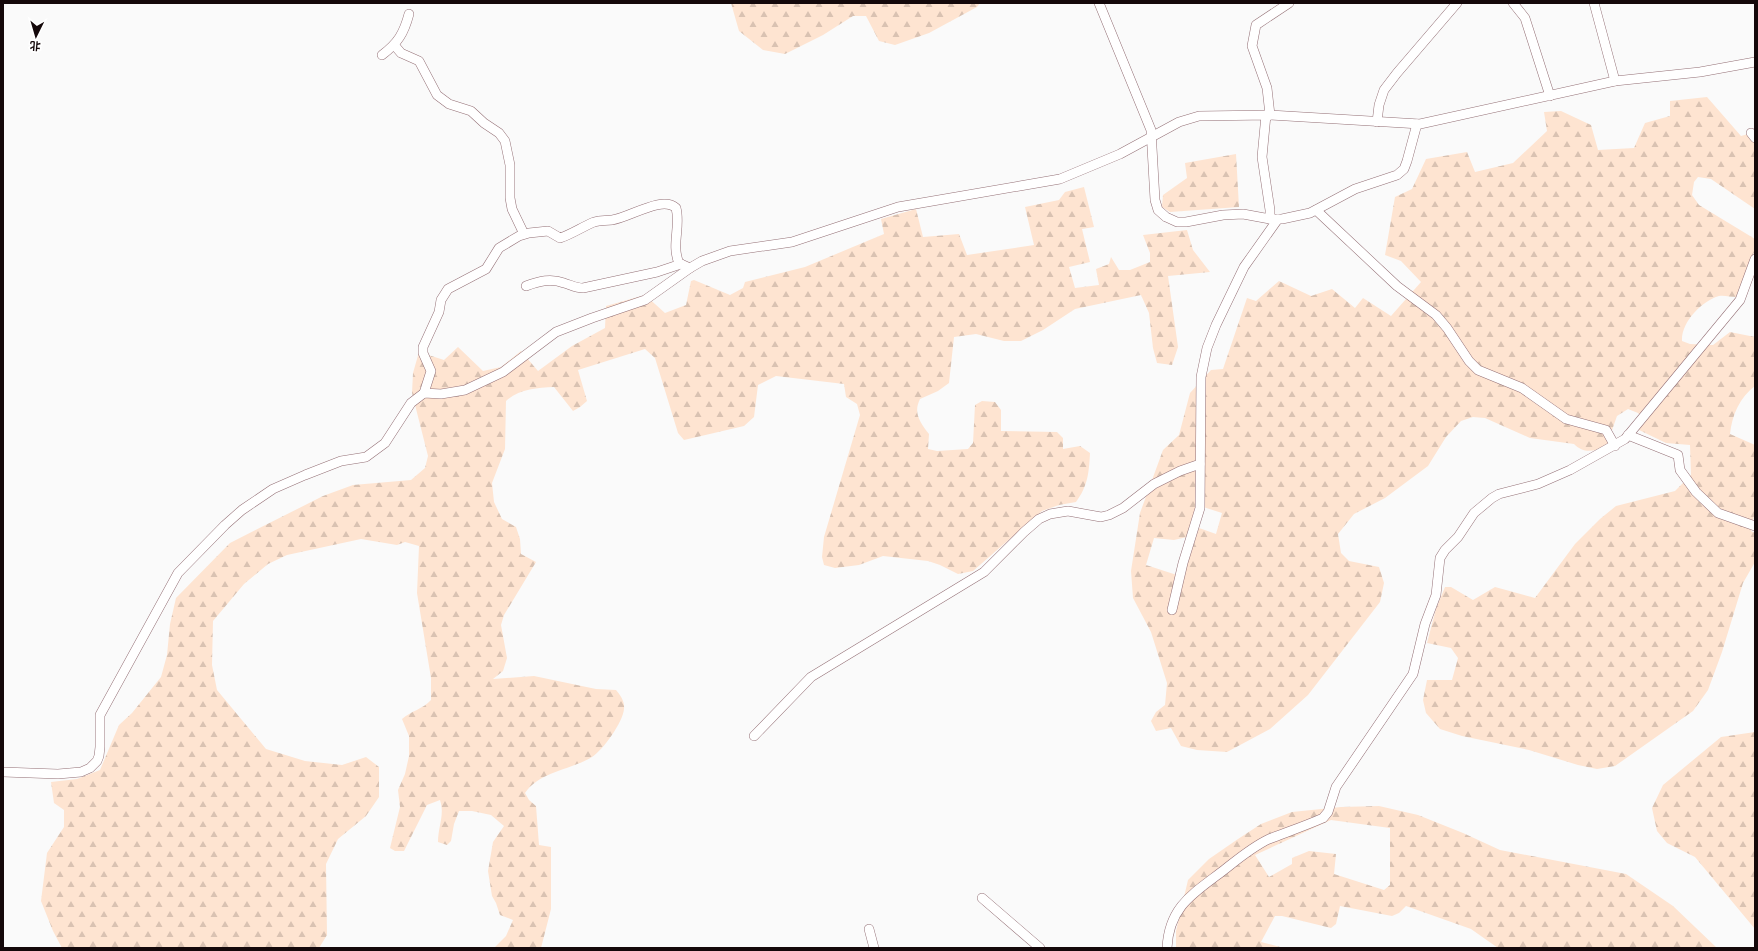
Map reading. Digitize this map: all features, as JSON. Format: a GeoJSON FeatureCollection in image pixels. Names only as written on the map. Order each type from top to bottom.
{"type":"FeatureCollection","features":[{"type":"Feature","properties":{"kind":"street"},"geometry":{"type":"LineString","coordinates":[[1099,3],[1151,130],[1150,138],[1154,200],[1158,210],[1166,217],[1177,222],[1186,222],[1223,215],[1243,214],[1274,219],[1310,213],[1355,189],[1397,175],[1404,169],[1417,124]]}},
{"type":"Feature","properties":{"kind":"street"},"geometry":{"type":"LineString","coordinates":[[1274,219],[1270,210],[1262,157],[1268,115],[1267,88],[1252,46],[1256,25],[1290,3]]}},
{"type":"Feature","properties":{"kind":"street"},"geometry":{"type":"LineString","coordinates":[[1377,122],[1379,105],[1384,90],[1457,3]]}},
{"type":"Feature","properties":{"kind":"street"},"geometry":{"type":"LineString","coordinates":[[1513,3],[1525,18],[1550,96]]}},
{"type":"Feature","properties":{"kind":"street"},"geometry":{"type":"LineString","coordinates":[[1594,3],[1610,68],[1615,81]]}},
{"type":"Feature","properties":{"kind":"street"},"geometry":{"type":"LineString","coordinates":[[382,55],[395,46],[405,28],[409,14]]}},
{"type":"Feature","properties":{"kind":"street"},"geometry":{"type":"LineString","coordinates":[[395,46],[401,53],[420,61],[437,95],[449,104],[471,111],[484,123],[499,133],[505,141],[510,165],[510,198],[512,209],[524,234]]}},
{"type":"Feature","properties":{"kind":"street"},"geometry":{"type":"LineString","coordinates":[[424,393],[441,394],[465,390],[504,372],[556,332],[645,300],[702,261],[730,251],[792,242],[898,207],[1060,179],[1120,154],[1179,122],[1199,116],[1268,115],[1417,124],[1466,115],[1615,81],[1700,72],[1755,62]]}},
{"type":"Feature","properties":{"kind":"street"},"geometry":{"type":"LineString","coordinates":[[3,772],[58,774],[81,772],[90,768],[97,761],[99,756],[100,715],[178,573],[236,515],[273,490],[341,461],[366,457],[385,443],[411,403],[424,393],[431,371],[423,353],[423,347],[439,312],[444,294],[448,290],[486,269],[499,248],[507,242],[524,234],[548,231],[560,238],[570,235],[594,222],[612,220],[658,205],[669,203],[676,208],[678,214],[676,257],[681,264],[690,268]]}},
{"type":"Feature","properties":{"kind":"street"},"geometry":{"type":"LineString","coordinates":[[1316,210],[1397,286],[1436,315],[1478,370],[1522,388],[1566,419],[1606,430],[1616,446]]}},
{"type":"Feature","properties":{"kind":"street"},"geometry":{"type":"LineString","coordinates":[[1172,610],[1174,597],[1200,508],[1201,377],[1207,348],[1244,267],[1274,219]]}},
{"type":"Feature","properties":{"kind":"street"},"geometry":{"type":"LineString","coordinates":[[1167,948],[1169,930],[1188,896],[1245,853],[1268,840],[1323,818],[1328,812],[1336,787],[1413,674],[1425,624],[1436,595],[1440,558],[1465,527],[1474,513],[1499,494],[1538,484],[1570,470],[1616,446],[1628,435],[1740,300],[1755,259]]}},
{"type":"Feature","properties":{"kind":"street"},"geometry":{"type":"LineString","coordinates":[[526,286],[540,280],[552,280],[577,288],[583,288],[657,272],[681,264]]}},
{"type":"Feature","properties":{"kind":"street"},"geometry":{"type":"LineString","coordinates":[[1628,435],[1678,455],[1680,470],[1696,492],[1718,513],[1755,526]]}},
{"type":"Feature","properties":{"kind":"street"},"geometry":{"type":"LineString","coordinates":[[754,736],[811,677],[984,572],[1039,519],[1050,514],[1068,511],[1101,517],[1109,515],[1123,508],[1154,484],[1180,471],[1200,464]]}},
{"type":"Feature","properties":{"kind":"street"},"geometry":{"type":"LineString","coordinates":[[982,898],[1040,948]]}},
{"type":"Feature","properties":{"kind":"street"},"geometry":{"type":"LineString","coordinates":[[869,929],[874,948]]}},
{"type":"Feature","properties":{"kind":"green space"},"geometry":{"type":"Polygon","coordinates":[[[731,3],[980,3],[977,7],[929,33],[895,45],[879,41],[866,16],[853,16],[823,35],[785,54],[763,50],[739,31],[731,3]]]}},
{"type":"Feature","properties":{"kind":"green space"},"geometry":{"type":"Polygon","coordinates":[[[1707,97],[1741,136],[1755,132],[1755,209],[1711,179],[1698,177],[1694,182],[1692,195],[1699,205],[1755,239],[1755,250],[1736,297],[1719,296],[1706,302],[1689,320],[1685,327],[1682,341],[1690,344],[1713,345],[1730,332],[1755,337],[1755,386],[1741,401],[1735,413],[1730,434],[1755,445],[1755,511],[1751,531],[1755,533],[1755,562],[1743,583],[1722,652],[1708,690],[1693,711],[1615,766],[1597,769],[1578,765],[1529,750],[1462,736],[1440,729],[1426,713],[1423,700],[1427,680],[1452,680],[1458,658],[1451,648],[1427,643],[1436,609],[1445,587],[1451,587],[1473,600],[1495,587],[1535,598],[1575,544],[1600,519],[1616,506],[1675,491],[1691,475],[1690,445],[1666,443],[1637,429],[1645,421],[1638,413],[1628,409],[1617,416],[1606,447],[1589,451],[1581,449],[1574,444],[1530,438],[1485,418],[1473,417],[1461,421],[1446,437],[1428,466],[1385,498],[1354,514],[1338,534],[1341,553],[1349,561],[1379,567],[1384,583],[1380,602],[1308,695],[1270,729],[1227,752],[1197,750],[1181,746],[1171,728],[1156,731],[1151,721],[1156,712],[1165,705],[1167,683],[1151,632],[1133,598],[1131,571],[1140,513],[1163,450],[1179,435],[1190,393],[1211,370],[1223,369],[1247,298],[1256,301],[1279,281],[1311,296],[1332,289],[1355,308],[1363,298],[1391,316],[1421,282],[1401,261],[1385,255],[1395,197],[1412,189],[1426,159],[1467,152],[1475,172],[1513,163],[1547,131],[1544,112],[1561,111],[1591,125],[1598,150],[1634,148],[1645,123],[1670,116],[1670,101],[1707,97]],[[1197,505],[1187,537],[1174,540],[1154,538],[1146,565],[1183,577],[1199,528],[1216,534],[1222,513],[1197,505]]]}},
{"type":"Feature","properties":{"kind":"green space"},"geometry":{"type":"Polygon","coordinates":[[[1236,154],[1239,207],[1170,212],[1162,207],[1163,195],[1187,178],[1185,163],[1236,154]]]}},
{"type":"Feature","properties":{"kind":"green space"},"geometry":{"type":"Polygon","coordinates":[[[1084,187],[1094,227],[1082,229],[1090,262],[1069,267],[1075,288],[1099,285],[1096,269],[1109,264],[1111,257],[1119,270],[1130,270],[1150,262],[1150,253],[1143,235],[1187,230],[1193,250],[1210,272],[1168,276],[1178,347],[1172,365],[1157,363],[1153,348],[1149,313],[1141,295],[1075,309],[1043,330],[1021,341],[1004,341],[976,334],[954,337],[949,383],[938,391],[920,399],[918,404],[918,417],[929,434],[928,449],[937,451],[968,449],[973,443],[975,405],[982,401],[995,402],[1001,410],[1001,431],[1057,432],[1063,438],[1063,449],[1080,446],[1090,453],[1087,479],[1076,502],[1059,505],[1042,511],[973,571],[958,574],[928,561],[883,556],[859,565],[835,568],[824,565],[822,557],[824,537],[860,415],[857,404],[846,397],[844,384],[776,376],[758,385],[754,417],[744,426],[684,440],[678,433],[655,358],[645,349],[578,370],[587,401],[573,411],[554,387],[522,392],[506,401],[505,449],[492,483],[494,502],[502,519],[516,527],[520,539],[521,554],[536,562],[504,615],[501,625],[507,658],[503,671],[493,679],[534,676],[596,689],[616,690],[624,703],[623,715],[602,748],[592,757],[584,761],[547,775],[531,786],[525,793],[529,800],[536,806],[539,845],[551,847],[551,909],[541,948],[494,948],[506,936],[513,920],[500,915],[492,896],[488,871],[493,842],[504,826],[491,815],[472,811],[459,811],[454,824],[451,841],[447,845],[438,842],[442,816],[440,800],[427,805],[404,851],[395,851],[390,848],[400,807],[398,790],[405,774],[409,756],[409,736],[402,719],[431,700],[431,678],[417,593],[419,546],[405,542],[397,545],[361,539],[287,555],[268,564],[244,584],[213,621],[212,665],[217,690],[266,749],[305,761],[342,765],[366,757],[379,767],[379,797],[366,816],[338,839],[326,864],[327,935],[319,948],[62,948],[53,931],[41,901],[47,853],[64,827],[64,810],[54,803],[51,782],[77,779],[100,770],[119,725],[132,713],[161,677],[167,655],[170,624],[176,598],[230,543],[323,496],[353,485],[411,480],[425,468],[428,456],[412,393],[413,373],[419,352],[444,360],[458,347],[483,371],[501,367],[521,351],[538,371],[572,346],[605,328],[606,306],[645,295],[665,313],[686,305],[691,281],[694,280],[730,295],[743,288],[745,282],[805,267],[884,234],[881,219],[916,209],[923,237],[959,234],[967,255],[1034,245],[1025,207],[1059,200],[1065,192],[1084,187]]]}},
{"type":"Feature","properties":{"kind":"green space"},"geometry":{"type":"Polygon","coordinates":[[[1755,732],[1755,929],[1695,857],[1667,843],[1657,831],[1652,808],[1663,785],[1721,737],[1755,732]]]}},
{"type":"Feature","properties":{"kind":"green space"},"geometry":{"type":"Polygon","coordinates":[[[1379,806],[1418,815],[1500,850],[1626,874],[1673,906],[1717,948],[1498,948],[1471,929],[1406,906],[1399,913],[1392,916],[1340,906],[1336,924],[1331,928],[1282,916],[1275,916],[1261,942],[1284,948],[1176,948],[1176,931],[1188,880],[1209,859],[1261,824],[1292,812],[1341,807],[1379,806]],[[1331,820],[1255,855],[1269,877],[1292,864],[1292,858],[1309,851],[1336,854],[1334,874],[1384,890],[1390,885],[1390,828],[1331,820]]]}}]}
